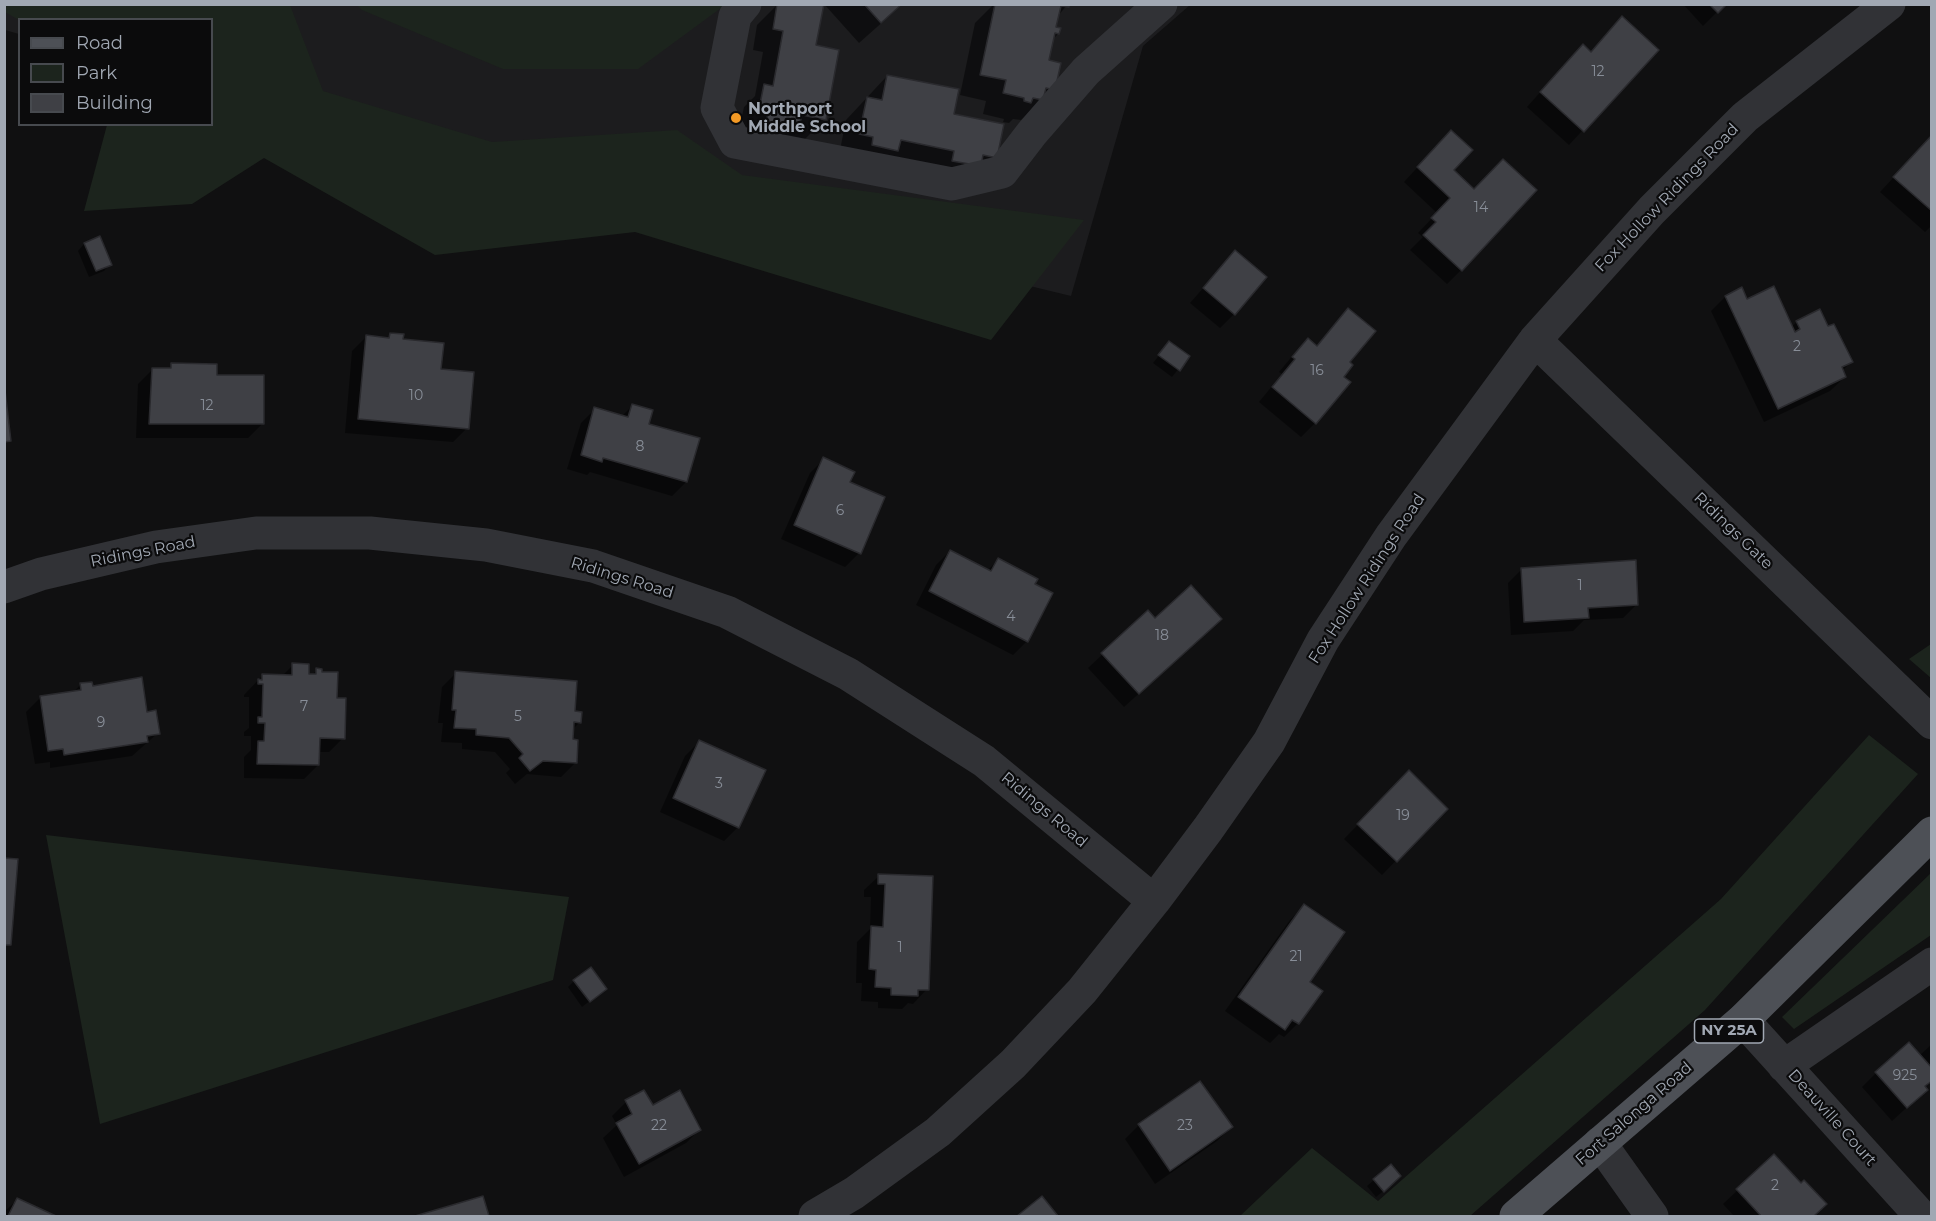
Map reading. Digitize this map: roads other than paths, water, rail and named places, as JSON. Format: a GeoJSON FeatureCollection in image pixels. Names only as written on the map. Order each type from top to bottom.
{"type":"FeatureCollection","features":[{"type":"Feature","properties":{"kind":"main road","name":"Fort Salonga Road"},"geometry":{"type":"LineString","coordinates":[[1516,1216],[1743,1020],[1932,833]]}},
{"type":"Feature","properties":{"kind":"street"},"geometry":{"type":"LineString","coordinates":[[745,4],[735,16],[717,108],[735,142],[952,184],[1002,172],[1032,132],[1086,71],[1161,4]]}},
{"type":"Feature","properties":{"kind":"street","name":"Fox Hollow Ridings Road"},"geometry":{"type":"LineString","coordinates":[[814,1216],[854,1193],[938,1132],[1013,1064],[1082,991],[1208,830],[1269,742],[1323,640],[1391,536],[1535,339],[1652,210],[1745,117],[1889,4]]}},
{"type":"Feature","properties":{"kind":"street","name":"Ridings Gate"},"geometry":{"type":"LineString","coordinates":[[1535,339],[1932,723]]}},
{"type":"Feature","properties":{"kind":"street","name":"Ridings Road"},"geometry":{"type":"LineString","coordinates":[[4,587],[41,574],[156,547],[256,533],[370,533],[486,545],[593,566],[727,612],[848,674],[984,761],[1154,901]]}},
{"type":"Feature","properties":{"kind":"street"},"geometry":{"type":"LineString","coordinates":[[1784,1066],[1932,964]]}},
{"type":"Feature","properties":{"kind":"street","name":"Deauville Court"},"geometry":{"type":"LineString","coordinates":[[1743,1020],[1921,1216]]}},
{"type":"Feature","properties":{"kind":"street"},"geometry":{"type":"LineString","coordinates":[[1600,1143],[1652,1216]]}},
{"type":"Feature","properties":{"kind":"place","name":"Northport Middle School"},"geometry":{"type":"Point","coordinates":[736,118]}}]}
